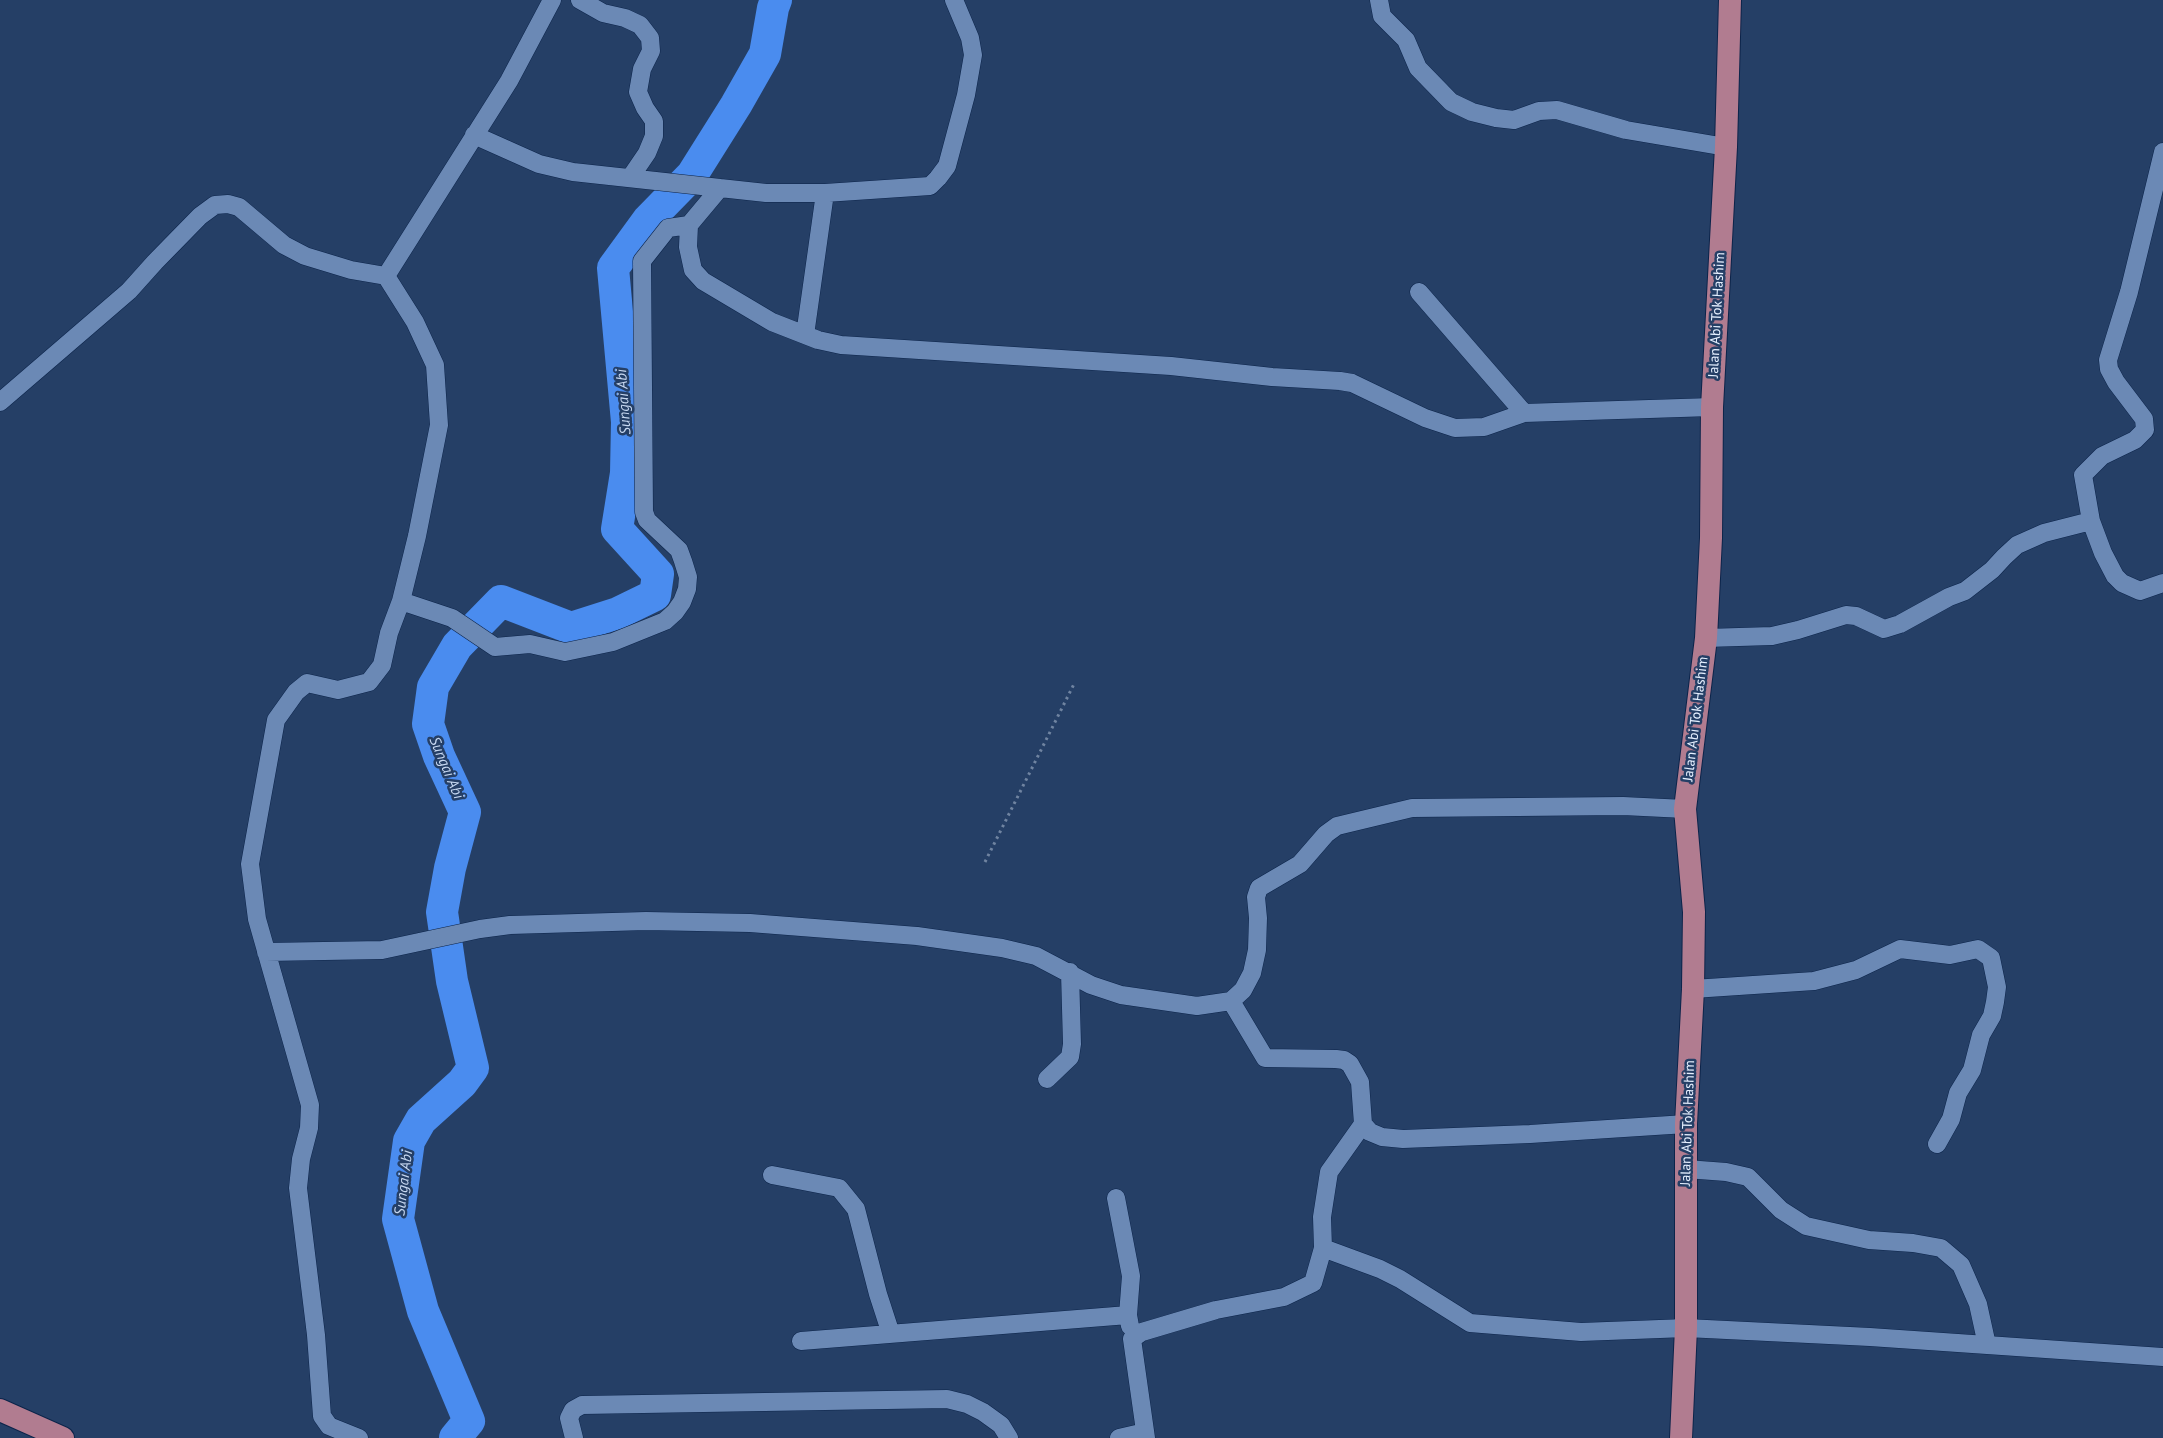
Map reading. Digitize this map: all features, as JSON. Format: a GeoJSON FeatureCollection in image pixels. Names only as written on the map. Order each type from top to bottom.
{"type":"FeatureCollection","features":[{"type":"Feature","properties":{"kind":"main road","name":"Jalan Abi Tok Hashim"},"geometry":{"type":"LineString","coordinates":[[1681,1438],[1686,1328],[1686,1124],[1694,989],[1694,912],[1685,809],[1706,638],[1712,407],[1726,147],[1730,0]]}},
{"type":"Feature","properties":{"kind":"main road"},"geometry":{"type":"LineString","coordinates":[[0,1410],[63,1438]]}},
{"type":"Feature","properties":{"kind":"street"},"geometry":{"type":"LineString","coordinates":[[386,276],[509,81],[552,0]]}},
{"type":"Feature","properties":{"kind":"street"},"geometry":{"type":"LineString","coordinates":[[580,0],[603,13],[625,18],[640,25],[650,38],[651,51],[642,69],[638,92],[654,121],[654,136],[647,153],[630,178]]}},
{"type":"Feature","properties":{"kind":"street"},"geometry":{"type":"LineString","coordinates":[[474,135],[540,164],[573,172],[766,194],[825,193],[930,186],[948,166],[966,95],[972,54],[970,38],[954,0]]}},
{"type":"Feature","properties":{"kind":"street"},"geometry":{"type":"LineString","coordinates":[[1379,0],[1382,16],[1406,40],[1418,68],[1451,102],[1472,112],[1514,120],[1540,111],[1557,110],[1626,130],[1726,147]]}},
{"type":"Feature","properties":{"kind":"street"},"geometry":{"type":"LineString","coordinates":[[2163,152],[2129,292],[2108,360],[2109,369],[2116,382],[2144,419],[2145,430],[2135,440],[2102,456],[2082,475],[2090,521],[2115,576],[2122,583],[2140,591],[2163,583]]}},
{"type":"Feature","properties":{"kind":"street"},"geometry":{"type":"LineString","coordinates":[[720,188],[689,225],[688,247],[693,270],[702,281],[772,322],[805,335],[841,345],[876,349],[1171,366],[1272,377],[1340,381],[1352,383],[1425,418],[1455,428],[1484,427],[1524,413],[1712,407]]}},
{"type":"Feature","properties":{"kind":"street"},"geometry":{"type":"LineString","coordinates":[[805,335],[825,193]]}},
{"type":"Feature","properties":{"kind":"street"},"geometry":{"type":"LineString","coordinates":[[0,402],[130,291],[154,262],[200,216],[215,205],[228,204],[239,207],[284,245],[305,256],[351,270],[386,276],[415,322],[435,365],[439,425],[417,536],[400,601],[389,633],[382,665],[369,682],[338,690],[307,683],[296,692],[276,720],[250,864],[257,920],[310,1105],[309,1128],[301,1159],[298,1188],[316,1335],[322,1416],[329,1426],[340,1433],[359,1438]]}},
{"type":"Feature","properties":{"kind":"street"},"geometry":{"type":"LineString","coordinates":[[400,601],[452,618],[495,647],[530,644],[565,652],[613,642],[660,623],[672,615],[682,602],[687,589],[688,577],[679,550],[647,520],[644,512],[642,261],[668,228],[689,225]]}},
{"type":"Feature","properties":{"kind":"street"},"geometry":{"type":"LineString","coordinates":[[1419,292],[1524,413]]}},
{"type":"Feature","properties":{"kind":"street"},"geometry":{"type":"LineString","coordinates":[[1706,638],[1772,636],[1798,630],[1846,614],[1856,616],[1884,629],[1900,624],[1949,597],[1965,591],[1992,570],[2018,545],[2044,533],[2090,521]]}},
{"type":"Feature","properties":{"kind":"street"},"geometry":{"type":"LineString","coordinates":[[266,952],[391,948],[480,929],[510,925],[602,921],[750,923],[957,941],[1036,956],[1070,972],[1091,985],[1121,995],[1197,1006],[1231,1001],[1243,990],[1252,973],[1257,950],[1258,918],[1256,897],[1259,888],[1300,864],[1326,834],[1337,826],[1412,808],[1623,806],[1685,809]]}},
{"type":"Feature","properties":{"kind":"street"},"geometry":{"type":"LineString","coordinates":[[1694,989],[1814,981],[1856,970],[1900,949],[1950,955],[1978,949],[1991,958],[1997,987],[1995,1002],[1992,1016],[1981,1036],[1972,1070],[1958,1093],[1951,1119],[1937,1144]]}},
{"type":"Feature","properties":{"kind":"street"},"geometry":{"type":"LineString","coordinates":[[1047,1078],[1070,1057],[1072,1044],[1070,972]]}},
{"type":"Feature","properties":{"kind":"street"},"geometry":{"type":"LineString","coordinates":[[1231,1001],[1265,1058],[1336,1059],[1344,1060],[1350,1064],[1360,1082],[1363,1124],[1370,1132],[1382,1137],[1402,1139],[1606,1131],[1686,1124]]}},
{"type":"Feature","properties":{"kind":"street"},"geometry":{"type":"LineString","coordinates":[[1132,1339],[1142,1332],[1216,1310],[1284,1297],[1313,1283],[1323,1248],[1322,1217],[1329,1172],[1363,1124]]}},
{"type":"Feature","properties":{"kind":"street"},"geometry":{"type":"LineString","coordinates":[[1686,1168],[1726,1172],[1748,1177],[1781,1210],[1806,1226],[1869,1240],[1913,1243],[1941,1248],[1961,1265],[1978,1304],[1987,1345]]}},
{"type":"Feature","properties":{"kind":"street"},"geometry":{"type":"LineString","coordinates":[[772,1175],[839,1188],[856,1209],[878,1294],[891,1334]]}},
{"type":"Feature","properties":{"kind":"street"},"geometry":{"type":"LineString","coordinates":[[1116,1198],[1131,1276],[1128,1315],[1146,1435],[1118,1438]]}},
{"type":"Feature","properties":{"kind":"street"},"geometry":{"type":"LineString","coordinates":[[1323,1248],[1380,1269],[1400,1279],[1470,1323],[1581,1332],[1686,1328],[2163,1357]]}},
{"type":"Feature","properties":{"kind":"street"},"geometry":{"type":"LineString","coordinates":[[801,1341],[1128,1315]]}},
{"type":"Feature","properties":{"kind":"street"},"geometry":{"type":"LineString","coordinates":[[574,1438],[569,1418],[573,1410],[582,1406],[947,1399],[967,1404],[983,1412],[1001,1424],[1009,1438]]}},
{"type":"Feature","properties":{"kind":"path"},"geometry":{"type":"LineString","coordinates":[[985,862],[1075,682]]}},
{"type":"Feature","properties":{"kind":"waterway","name":"Sungai Abi"},"geometry":{"type":"LineString","coordinates":[[455,1438],[469,1421],[423,1311],[398,1219],[409,1141],[421,1120],[462,1083],[473,1068],[452,981],[442,912],[450,868],[465,812],[439,756],[428,724],[433,687],[457,646],[501,601],[571,628],[618,613],[655,595],[658,574],[617,529],[626,473],[627,422],[613,268],[648,220],[692,175],[736,105],[765,54],[776,0]]}}]}
